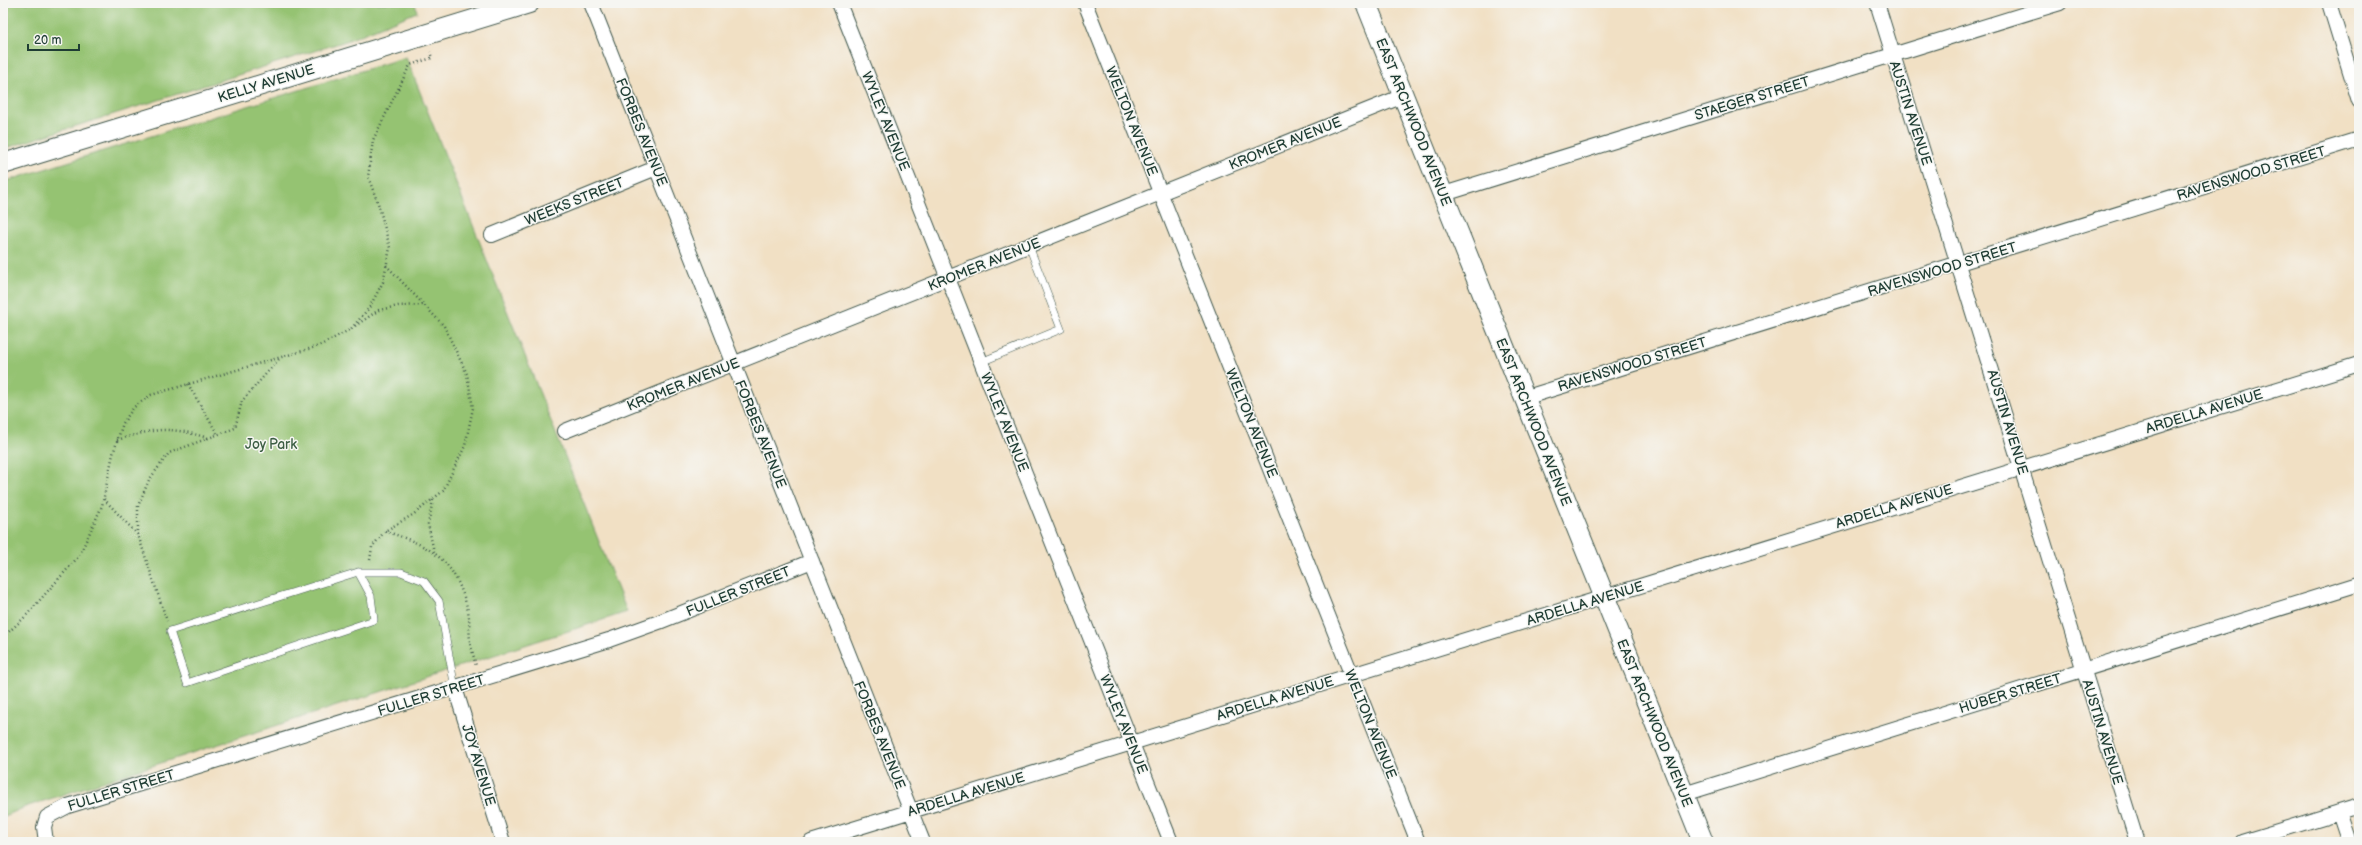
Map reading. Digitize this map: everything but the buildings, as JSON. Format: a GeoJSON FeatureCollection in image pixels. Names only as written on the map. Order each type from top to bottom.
{"type":"FeatureCollection","features":[{"type":"Feature","properties":{"kind":"main road","name":"KELLY AVENUE"},"geometry":{"type":"LineString","coordinates":[[3,164],[529,3]]}},
{"type":"Feature","properties":{"kind":"main road","name":"EAST ARCHWOOD AVENUE"},"geometry":{"type":"LineString","coordinates":[[1366,3],[1703,842]]}},
{"type":"Feature","properties":{"kind":"street","name":"FORBES AVENUE"},"geometry":{"type":"LineString","coordinates":[[591,3],[923,842]]}},
{"type":"Feature","properties":{"kind":"street","name":"WYLEY AVENUE"},"geometry":{"type":"LineString","coordinates":[[839,3],[1171,842]]}},
{"type":"Feature","properties":{"kind":"street","name":"WELTON AVENUE"},"geometry":{"type":"LineString","coordinates":[[1085,3],[1418,842]]}},
{"type":"Feature","properties":{"kind":"street","name":"AUSTIN AVENUE"},"geometry":{"type":"LineString","coordinates":[[1877,3],[1959,263],[2137,842]]}},
{"type":"Feature","properties":{"kind":"street","name":"STAEGER STREET"},"geometry":{"type":"LineString","coordinates":[[1444,194],[2060,3]]}},
{"type":"Feature","properties":{"kind":"street"},"geometry":{"type":"LineString","coordinates":[[2329,3],[2359,102]]}},
{"type":"Feature","properties":{"kind":"street","name":"KROMER AVENUE"},"geometry":{"type":"LineString","coordinates":[[565,431],[1403,96]]}},
{"type":"Feature","properties":{"kind":"street","name":"RAVENSWOOD STREET"},"geometry":{"type":"LineString","coordinates":[[1524,398],[2359,139]]}},
{"type":"Feature","properties":{"kind":"street","name":"WEEKS STREET"},"geometry":{"type":"LineString","coordinates":[[492,235],[656,168]]}},
{"type":"Feature","properties":{"kind":"street","name":"ARDELLA AVENUE"},"geometry":{"type":"LineString","coordinates":[[811,842],[2359,364]]}},
{"type":"Feature","properties":{"kind":"street","name":"FULLER STREET"},"geometry":{"type":"LineString","coordinates":[[46,842],[44,827],[47,817],[68,806],[455,688],[659,622],[812,561]]}},
{"type":"Feature","properties":{"kind":"street","name":"HUBER STREET"},"geometry":{"type":"LineString","coordinates":[[1684,794],[2359,584]]}},
{"type":"Feature","properties":{"kind":"street","name":"JOY AVENUE"},"geometry":{"type":"LineString","coordinates":[[455,688],[503,842]]}},
{"type":"Feature","properties":{"kind":"street"},"geometry":{"type":"LineString","coordinates":[[2242,842],[2359,806]]}},
{"type":"Feature","properties":{"kind":"street"},"geometry":{"type":"LineString","coordinates":[[2339,812],[2349,842]]}},
{"type":"Feature","properties":{"kind":"lane"},"geometry":{"type":"LineString","coordinates":[[981,362],[1061,328],[1029,246]]}},
{"type":"Feature","properties":{"kind":"lane"},"geometry":{"type":"LineString","coordinates":[[358,572],[371,596],[374,620],[187,683],[170,631],[358,572],[401,572],[424,581],[439,601],[455,688]]}},
{"type":"Feature","properties":{"kind":"path"},"geometry":{"type":"LineString","coordinates":[[351,329],[369,308],[383,282],[390,248],[379,206],[368,177],[373,140],[410,65],[432,58],[423,35]]}},
{"type":"Feature","properties":{"kind":"path"},"geometry":{"type":"LineString","coordinates":[[368,572],[372,547],[385,531],[414,514],[443,491],[465,446],[473,408],[467,374],[444,326],[386,265]]}},
{"type":"Feature","properties":{"kind":"path"},"geometry":{"type":"LineString","coordinates":[[3,637],[23,619],[79,556],[104,499],[117,440],[123,423],[134,407],[151,395],[319,346],[351,329],[379,310],[398,306],[425,305]]}},
{"type":"Feature","properties":{"kind":"path"},"geometry":{"type":"LineString","coordinates":[[170,631],[138,535],[138,506],[153,475],[169,453],[235,428],[242,401],[280,358]]}},
{"type":"Feature","properties":{"kind":"path"},"geometry":{"type":"LineString","coordinates":[[188,384],[218,435]]}},
{"type":"Feature","properties":{"kind":"path"},"geometry":{"type":"LineString","coordinates":[[117,440],[151,430],[180,430],[209,438]]}},
{"type":"Feature","properties":{"kind":"path"},"geometry":{"type":"LineString","coordinates":[[104,499],[138,535]]}},
{"type":"Feature","properties":{"kind":"path"},"geometry":{"type":"LineString","coordinates":[[433,499],[428,524],[434,552]]}},
{"type":"Feature","properties":{"kind":"green space"},"geometry":{"type":"Polygon","coordinates":[[[3,3],[415,3],[417,12],[346,41],[3,149],[3,3]]]}},
{"type":"Feature","properties":{"kind":"green space","name":"Joy Park"},"geometry":{"type":"Polygon","coordinates":[[[406,57],[627,612],[25,807],[3,817],[3,182],[406,57]]]}}]}
